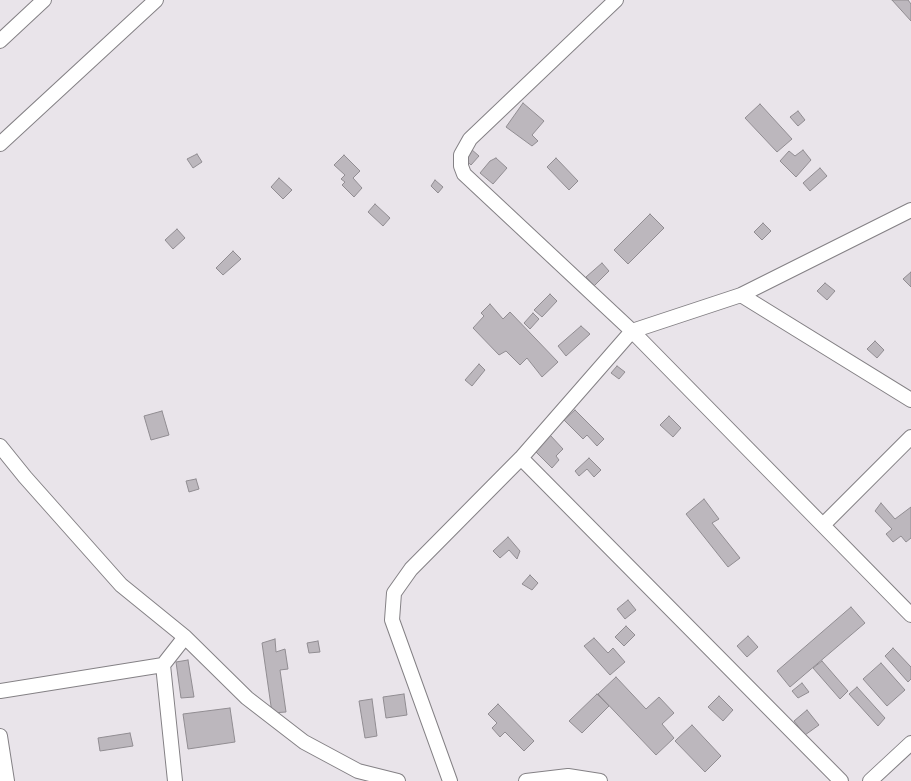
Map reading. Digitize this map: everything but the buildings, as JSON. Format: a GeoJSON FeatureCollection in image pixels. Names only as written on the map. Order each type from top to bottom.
{"type":"FeatureCollection","features":[{"type":"Feature","properties":{"kind":"street"},"geometry":{"type":"LineString","coordinates":[[0,41],[44,0]]}},
{"type":"Feature","properties":{"kind":"street"},"geometry":{"type":"LineString","coordinates":[[0,144],[156,0]]}},
{"type":"Feature","properties":{"kind":"street"},"geometry":{"type":"LineString","coordinates":[[616,0],[470,139],[461,154],[461,166],[464,174],[632,331],[911,614]]}},
{"type":"Feature","properties":{"kind":"street"},"geometry":{"type":"LineString","coordinates":[[450,781],[392,620],[394,593],[411,568],[521,458],[632,331],[741,295],[911,210]]}},
{"type":"Feature","properties":{"kind":"street"},"geometry":{"type":"LineString","coordinates":[[741,295],[911,400]]}},
{"type":"Feature","properties":{"kind":"street"},"geometry":{"type":"LineString","coordinates":[[823,525],[911,437]]}},
{"type":"Feature","properties":{"kind":"street"},"geometry":{"type":"LineString","coordinates":[[0,446],[25,477],[121,585],[185,637],[246,698],[304,742],[358,771],[398,781]]}},
{"type":"Feature","properties":{"kind":"street"},"geometry":{"type":"LineString","coordinates":[[521,458],[841,781]]}},
{"type":"Feature","properties":{"kind":"street"},"geometry":{"type":"LineString","coordinates":[[0,691],[162,665],[185,637]]}},
{"type":"Feature","properties":{"kind":"street"},"geometry":{"type":"LineString","coordinates":[[162,665],[175,781]]}},
{"type":"Feature","properties":{"kind":"street"},"geometry":{"type":"LineString","coordinates":[[0,736],[7,781]]}},
{"type":"Feature","properties":{"kind":"street"},"geometry":{"type":"LineString","coordinates":[[870,781],[911,743]]}},
{"type":"Feature","properties":{"kind":"street"},"geometry":{"type":"LineString","coordinates":[[526,781],[568,776],[600,781]]}}]}
